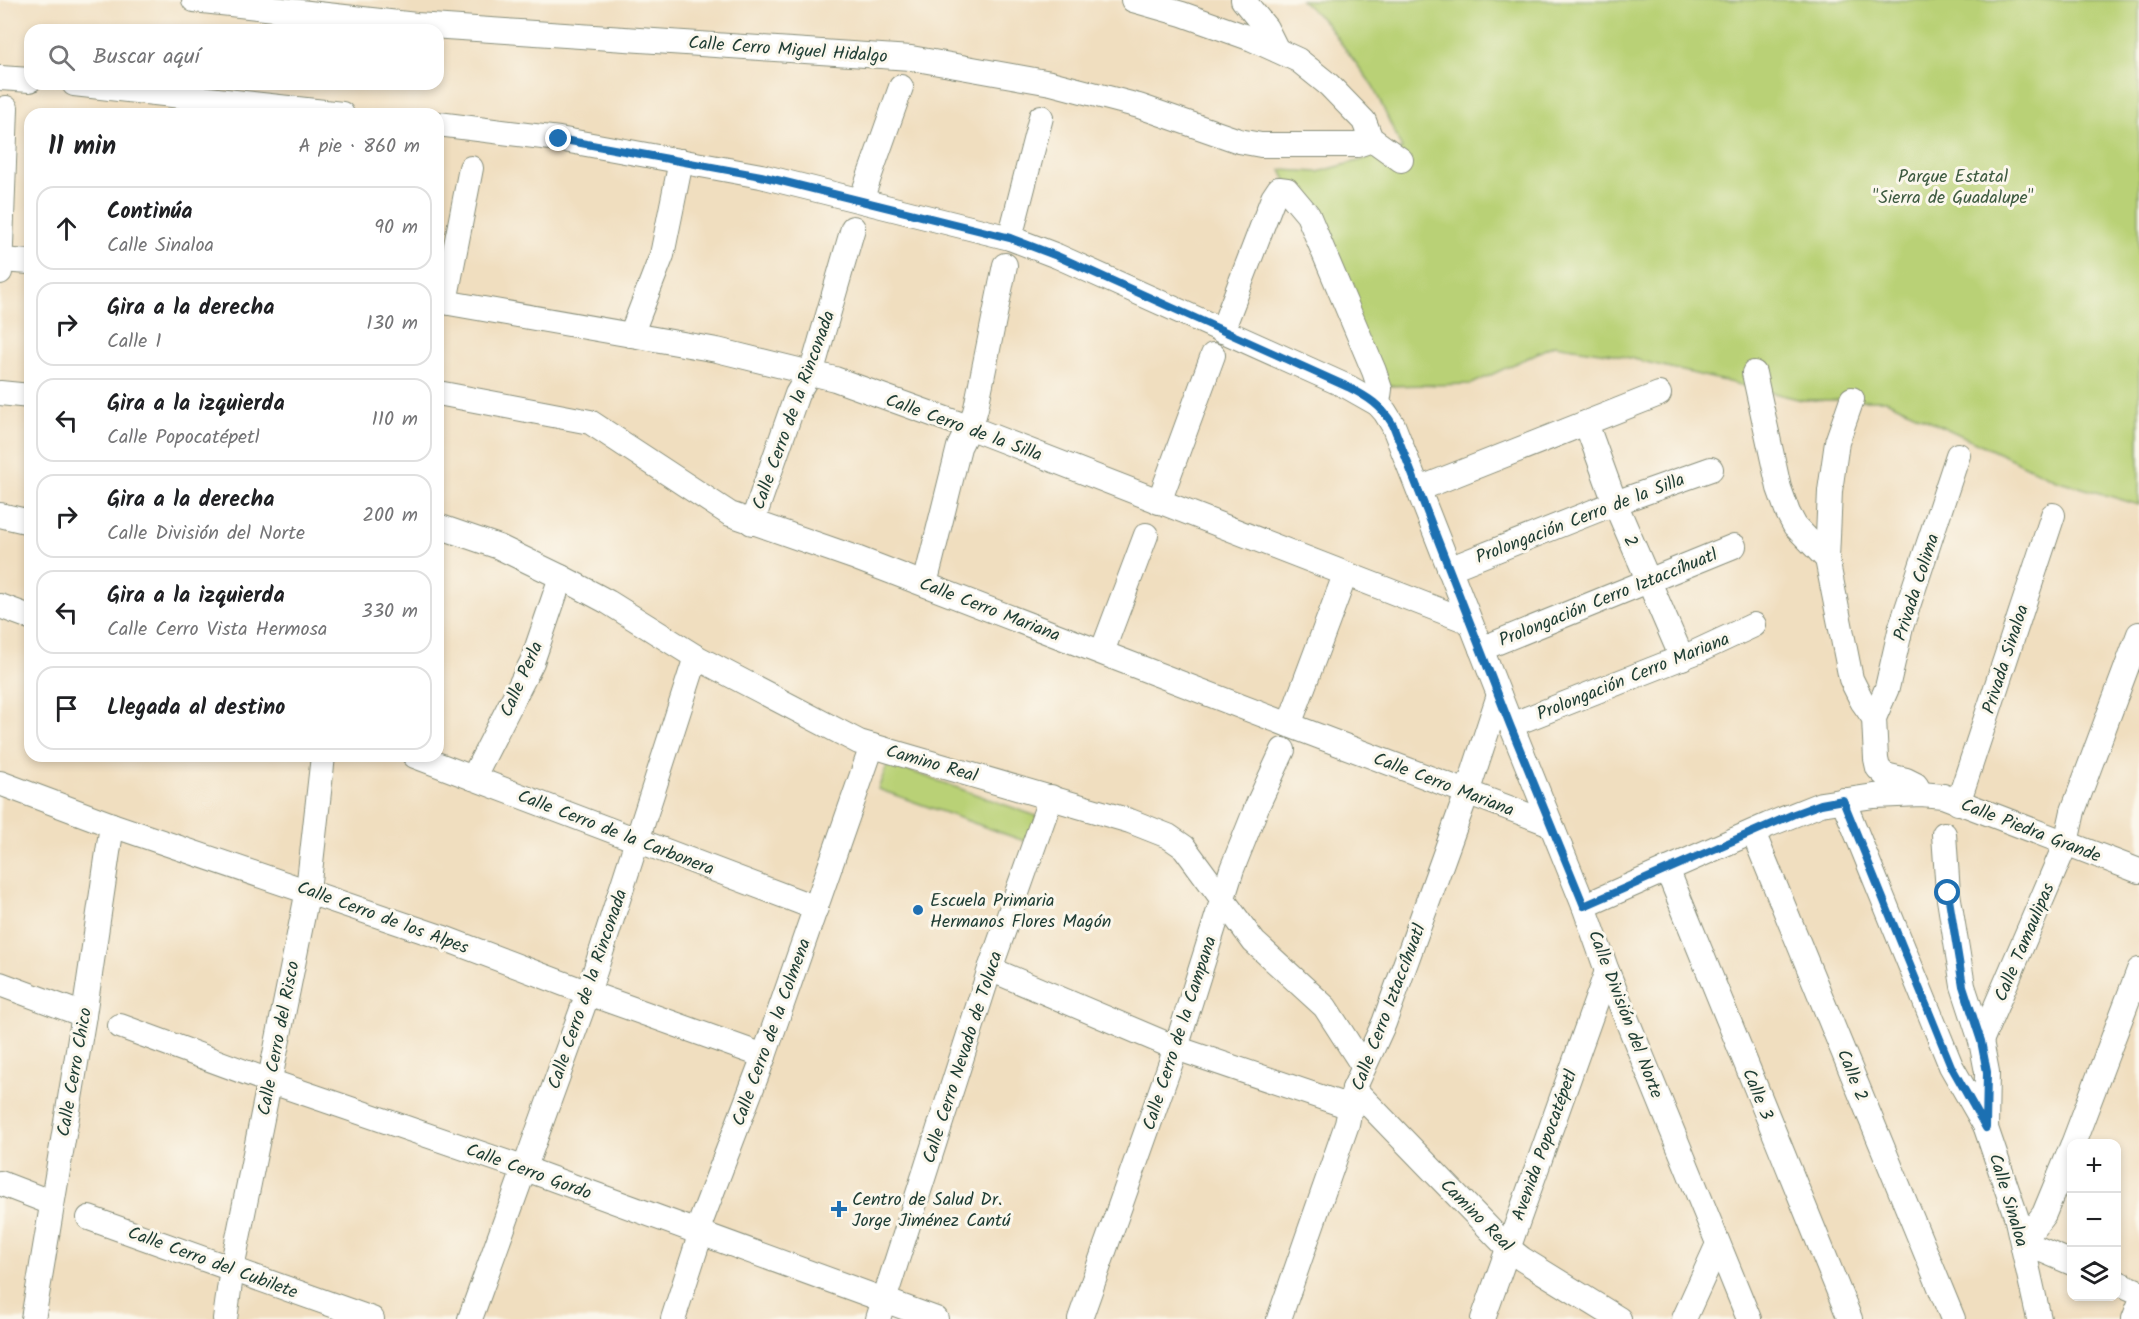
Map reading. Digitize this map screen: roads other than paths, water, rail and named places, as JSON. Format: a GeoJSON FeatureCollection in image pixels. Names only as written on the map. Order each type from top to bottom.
{"type":"FeatureCollection","features":[{"type":"Feature","properties":{"kind":"street","name":"Calle Cerro Miguel Hidalgo"},"geometry":{"type":"LineString","coordinates":[[194,0],[407,24]]}},
{"type":"Feature","properties":{"kind":"street"},"geometry":{"type":"LineString","coordinates":[[1133,0],[1182,14],[1298,60],[1329,85],[1364,121],[1369,137],[1401,160]]}},
{"type":"Feature","properties":{"kind":"street"},"geometry":{"type":"LineString","coordinates":[[1243,0],[1266,28],[1277,50]]}},
{"type":"Feature","properties":{"kind":"street","name":"Calle Cerro Miguel Hidalgo"},"geometry":{"type":"LineString","coordinates":[[444,27],[911,58],[1051,83],[1139,106],[1239,141],[1261,145],[1357,145],[1366,142],[1369,137]]}},
{"type":"Feature","properties":{"kind":"street"},"geometry":{"type":"LineString","coordinates":[[0,78],[24,80]]}},
{"type":"Feature","properties":{"kind":"street"},"geometry":{"type":"LineString","coordinates":[[861,200],[901,87]]}},
{"type":"Feature","properties":{"kind":"street"},"geometry":{"type":"LineString","coordinates":[[128,90],[288,108]]}},
{"type":"Feature","properties":{"kind":"street"},"geometry":{"type":"LineString","coordinates":[[0,272],[6,108]]}},
{"type":"Feature","properties":{"kind":"street"},"geometry":{"type":"LineString","coordinates":[[1010,238],[1041,117]]}},
{"type":"Feature","properties":{"kind":"street"},"geometry":{"type":"LineString","coordinates":[[444,125],[559,139],[761,176],[1010,238],[1057,256],[1348,387],[1378,404]]}},
{"type":"Feature","properties":{"kind":"street"},"geometry":{"type":"LineString","coordinates":[[631,335],[662,255],[681,161]]}},
{"type":"Feature","properties":{"kind":"street"},"geometry":{"type":"LineString","coordinates":[[444,289],[471,168]]}},
{"type":"Feature","properties":{"kind":"street","name":"Calle División del Norte"},"geometry":{"type":"LineString","coordinates":[[1222,331],[1273,198],[1279,189],[1287,190],[1308,215],[1374,371],[1380,389],[1378,404],[1393,425],[1419,489],[1510,725],[1584,906],[1607,971],[1749,1319]]}},
{"type":"Feature","properties":{"kind":"street","name":"Calle Cerro de la Rinconada"},"geometry":{"type":"LineString","coordinates":[[752,523],[797,394],[810,372],[853,228]]}},
{"type":"Feature","properties":{"kind":"street"},"geometry":{"type":"LineString","coordinates":[[0,260],[24,262]]}},
{"type":"Feature","properties":{"kind":"street"},"geometry":{"type":"LineString","coordinates":[[925,584],[959,447],[976,408],[1005,265]]}},
{"type":"Feature","properties":{"kind":"street","name":"Calle Cerro de la Silla"},"geometry":{"type":"LineString","coordinates":[[444,303],[717,350],[810,372],[968,426],[1470,622]]}},
{"type":"Feature","properties":{"kind":"street"},"geometry":{"type":"LineString","coordinates":[[1159,502],[1213,355]]}},
{"type":"Feature","properties":{"kind":"street"},"geometry":{"type":"LineString","coordinates":[[1754,373],[1779,488],[1788,513],[1802,534],[1827,559]]}},
{"type":"Feature","properties":{"kind":"street"},"geometry":{"type":"LineString","coordinates":[[0,393],[24,395]]}},
{"type":"Feature","properties":{"kind":"street","name":"Calle Cerro Mariana"},"geometry":{"type":"LineString","coordinates":[[444,394],[590,422],[730,514],[925,584],[1551,824]]}},
{"type":"Feature","properties":{"kind":"street"},"geometry":{"type":"LineString","coordinates":[[1419,489],[1659,394]]}},
{"type":"Feature","properties":{"kind":"street"},"geometry":{"type":"LineString","coordinates":[[1584,906],[1812,807],[1843,800],[1921,794],[1916,785],[1881,772],[1876,759],[1874,718],[1851,679],[1827,559],[1830,491],[1837,442],[1852,399]]}},
{"type":"Feature","properties":{"kind":"street","name":"2"},"geometry":{"type":"LineString","coordinates":[[1586,423],[1615,503],[1682,658]]}},
{"type":"Feature","properties":{"kind":"street","name":"Privada Colima"},"geometry":{"type":"LineString","coordinates":[[1874,718],[1884,696],[1901,627],[1958,455]]}},
{"type":"Feature","properties":{"kind":"street","name":"Prolongación Cerro de la Silla"},"geometry":{"type":"LineString","coordinates":[[1449,569],[1615,503],[1711,469]]}},
{"type":"Feature","properties":{"kind":"street"},"geometry":{"type":"LineString","coordinates":[[0,515],[24,521]]}},
{"type":"Feature","properties":{"kind":"street","name":"Privada Sinaloa"},"geometry":{"type":"LineString","coordinates":[[1958,802],[2053,515]]}},
{"type":"Feature","properties":{"kind":"street","name":"Camino Real"},"geometry":{"type":"LineString","coordinates":[[444,528],[500,547],[561,577],[608,602],[696,657],[841,733],[872,746],[1130,821],[1168,836],[1185,847],[1254,942],[1325,1007],[1363,1065]]}},
{"type":"Feature","properties":{"kind":"street"},"geometry":{"type":"LineString","coordinates":[[1102,652],[1146,535]]}},
{"type":"Feature","properties":{"kind":"street","name":"Prolongación Cerro Iztaccíhuatl"},"geometry":{"type":"LineString","coordinates":[[1481,649],[1734,546]]}},
{"type":"Feature","properties":{"kind":"street"},"geometry":{"type":"LineString","coordinates":[[1289,725],[1345,575]]}},
{"type":"Feature","properties":{"kind":"street","name":"Calle Perla"},"geometry":{"type":"LineString","coordinates":[[473,778],[532,662],[561,577]]}},
{"type":"Feature","properties":{"kind":"street"},"geometry":{"type":"LineString","coordinates":[[0,606],[24,615]]}},
{"type":"Feature","properties":{"kind":"street","name":"Prolongación Cerro Mariana"},"geometry":{"type":"LineString","coordinates":[[1510,725],[1682,658],[1754,625]]}},
{"type":"Feature","properties":{"kind":"street","name":"Calle Tamaulipas"},"geometry":{"type":"LineString","coordinates":[[1981,1041],[2066,843],[2073,811],[2139,634]]}},
{"type":"Feature","properties":{"kind":"street","name":"Calle Cerro de la Rinconada"},"geometry":{"type":"LineString","coordinates":[[470,1319],[588,993],[696,657]]}},
{"type":"Feature","properties":{"kind":"street","name":"Calle Cerro Iztaccíhuatl"},"geometry":{"type":"LineString","coordinates":[[1279,1319],[1347,1124],[1352,1098],[1363,1065],[1384,1023],[1467,792],[1498,694]]}},
{"type":"Feature","properties":{"kind":"street","name":"Calle Cerro de la Colmena"},"geometry":{"type":"LineString","coordinates":[[673,1319],[693,1258],[705,1209],[764,1056],[872,746]]}},
{"type":"Feature","properties":{"kind":"street","name":"Calle Cerro de la Campana"},"geometry":{"type":"LineString","coordinates":[[1080,1319],[1176,1048],[1222,900],[1258,804],[1284,750]]}},
{"type":"Feature","properties":{"kind":"street","name":"Calle Cerro del Risco"},"geometry":{"type":"LineString","coordinates":[[225,1319],[232,1268],[308,890],[322,762]]}},
{"type":"Feature","properties":{"kind":"street","name":"Calle Cerro de la Carbonera"},"geometry":{"type":"LineString","coordinates":[[431,762],[816,908]]}},
{"type":"Feature","properties":{"kind":"street","name":"Calle Cerro de los Alpes"},"geometry":{"type":"LineString","coordinates":[[0,783],[111,825],[441,937],[764,1056]]}},
{"type":"Feature","properties":{"kind":"street","name":"Calle Piedra Grande"},"geometry":{"type":"LineString","coordinates":[[1921,794],[1942,796],[2139,871]]}},
{"type":"Feature","properties":{"kind":"street","name":"Calle Cerro Nevado de Toluca"},"geometry":{"type":"LineString","coordinates":[[882,1310],[990,969],[1051,797]]}},
{"type":"Feature","properties":{"kind":"street"},"geometry":{"type":"LineString","coordinates":[[1843,800],[1951,1066],[1986,1128]]}},
{"type":"Feature","properties":{"kind":"street","name":"Calle Cerro Chico"},"geometry":{"type":"LineString","coordinates":[[33,1319],[84,1015],[111,825]]}},
{"type":"Feature","properties":{"kind":"street","name":"Calle 2"},"geometry":{"type":"LineString","coordinates":[[1754,832],[1953,1319]]}},
{"type":"Feature","properties":{"kind":"street","name":"Calle Sinaloa"},"geometry":{"type":"LineString","coordinates":[[1944,834],[1948,893],[1963,986],[1981,1041],[1987,1072],[1986,1128],[2014,1208],[2023,1242],[2034,1317]]}},
{"type":"Feature","properties":{"kind":"street","name":"Calle 3"},"geometry":{"type":"LineString","coordinates":[[1667,869],[1850,1319]]}},
{"type":"Feature","properties":{"kind":"street"},"geometry":{"type":"LineString","coordinates":[[990,969],[1176,1048],[1352,1098]]}},
{"type":"Feature","properties":{"kind":"street"},"geometry":{"type":"LineString","coordinates":[[2074,1139],[2139,970]]}},
{"type":"Feature","properties":{"kind":"street","name":"Avenida Popocatépetl"},"geometry":{"type":"LineString","coordinates":[[1483,1319],[1607,971]]}},
{"type":"Feature","properties":{"kind":"street"},"geometry":{"type":"LineString","coordinates":[[0,984],[84,1015]]}},
{"type":"Feature","properties":{"kind":"street","name":"Calle Cerro Gordo"},"geometry":{"type":"LineString","coordinates":[[120,1026],[269,1081],[523,1168],[699,1233],[882,1310],[936,1319]]}},
{"type":"Feature","properties":{"kind":"street","name":"Camino Real"},"geometry":{"type":"LineString","coordinates":[[1352,1098],[1522,1259],[1618,1319]]}},
{"type":"Feature","properties":{"kind":"street"},"geometry":{"type":"LineString","coordinates":[[2067,1157],[2043,1214],[2023,1242],[2067,1261]]}},
{"type":"Feature","properties":{"kind":"street"},"geometry":{"type":"LineString","coordinates":[[0,1183],[52,1203]]}},
{"type":"Feature","properties":{"kind":"street","name":"Calle Cerro del Cubilete"},"geometry":{"type":"LineString","coordinates":[[89,1218],[372,1319]]}},
{"type":"Feature","properties":{"kind":"street"},"geometry":{"type":"LineString","coordinates":[[1684,1319],[1718,1244]]}},
{"type":"Feature","properties":{"kind":"street"},"geometry":{"type":"LineString","coordinates":[[2121,1284],[2139,1292]]}},
{"type":"Feature","properties":{"kind":"street"},"geometry":{"type":"LineString","coordinates":[[2134,1319],[2139,1306]]}},
{"type":"Feature","properties":{"kind":"place","name":"Escuela Primaria Hermanos Flores Magón"},"geometry":{"type":"Point","coordinates":[918,910]}},
{"type":"Feature","properties":{"kind":"place","name":"Centro de Salud Dr. Jorge Jiménez Cantú"},"geometry":{"type":"Point","coordinates":[839,1209]}},
{"type":"Feature","properties":{"kind":"park label","name":"Parque Estatal \"Sierra de Guadalupe\""},"geometry":{"type":"Point","coordinates":[1953,186]}}]}
